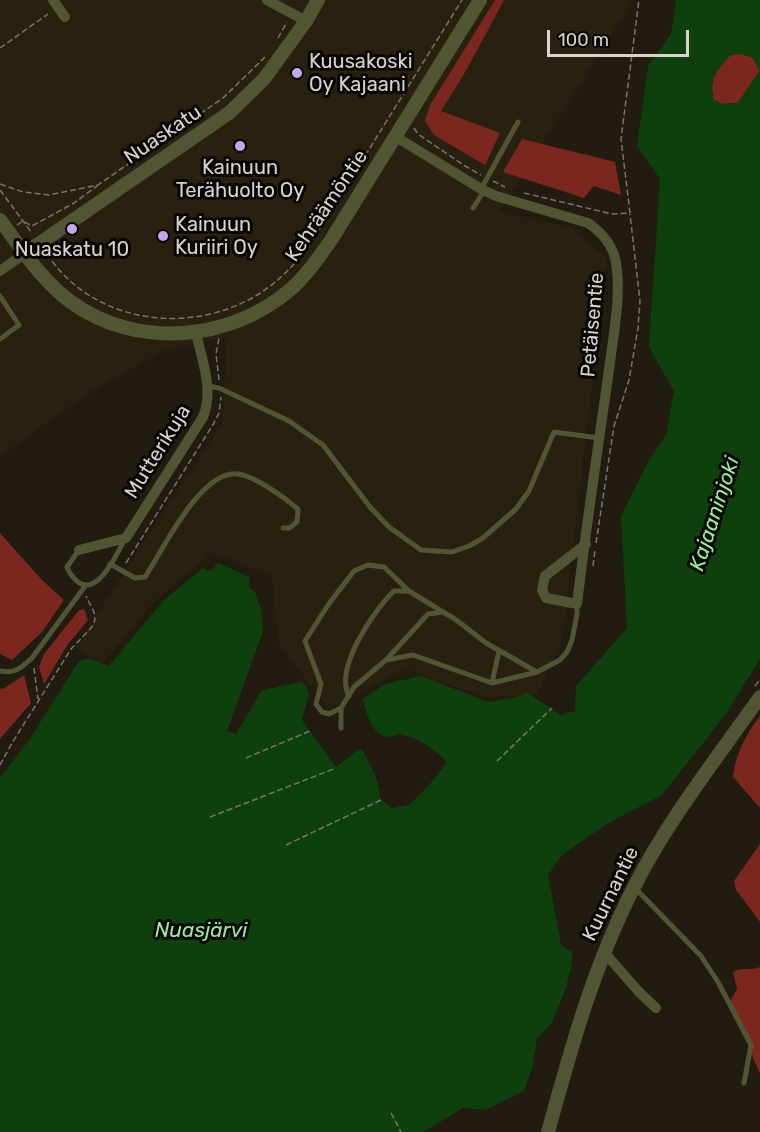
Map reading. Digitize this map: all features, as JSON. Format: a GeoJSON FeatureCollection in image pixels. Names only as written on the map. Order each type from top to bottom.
{"type":"FeatureCollection","features":[{"type":"Feature","properties":{"kind":"street"},"geometry":{"type":"LineString","coordinates":[[267,0],[306,21]]}},
{"type":"Feature","properties":{"kind":"street","name":"Nuaskatu"},"geometry":{"type":"LineString","coordinates":[[0,271],[229,113],[264,79],[306,21],[318,0]]}},
{"type":"Feature","properties":{"kind":"street","name":"Kehräämöntie"},"geometry":{"type":"LineString","coordinates":[[0,220],[38,273],[72,303],[97,318],[126,328],[166,334],[196,333],[244,318],[275,302],[304,276],[331,240],[480,0]]}},
{"type":"Feature","properties":{"kind":"street","name":"Petäisentie"},"geometry":{"type":"LineString","coordinates":[[396,137],[496,196],[588,223],[608,241],[615,256],[616,314],[577,604]]}},
{"type":"Feature","properties":{"kind":"street","name":"Mutterikuja"},"geometry":{"type":"LineString","coordinates":[[126,538],[203,417],[207,406],[208,386],[196,333]]}},
{"type":"Feature","properties":{"kind":"street"},"geometry":{"type":"LineString","coordinates":[[79,550],[126,538]]}},
{"type":"Feature","properties":{"kind":"street"},"geometry":{"type":"LineString","coordinates":[[577,604],[546,598],[542,590],[545,576],[586,544]]}},
{"type":"Feature","properties":{"kind":"street","name":"Kuurnantie"},"geometry":{"type":"LineString","coordinates":[[548,1132],[571,1049],[604,952],[633,887],[663,837],[760,697]]}},
{"type":"Feature","properties":{"kind":"street"},"geometry":{"type":"LineString","coordinates":[[604,952],[656,1008]]}},
{"type":"Feature","properties":{"kind":"lane"},"geometry":{"type":"LineString","coordinates":[[473,208],[518,122]]}},
{"type":"Feature","properties":{"kind":"lane"},"geometry":{"type":"LineString","coordinates":[[0,296],[20,325],[0,339]]}},
{"type":"Feature","properties":{"kind":"lane"},"geometry":{"type":"LineString","coordinates":[[208,386],[219,388],[289,421],[323,445],[382,520],[421,550],[452,552],[469,546],[483,538],[516,509],[529,491],[554,432],[599,438]]}},
{"type":"Feature","properties":{"kind":"lane"},"geometry":{"type":"LineString","coordinates":[[110,564],[135,578],[145,577],[182,516],[202,490],[219,477],[230,474],[240,474],[260,483],[282,496],[297,509],[297,522],[290,528],[283,528]]}},
{"type":"Feature","properties":{"kind":"lane"},"geometry":{"type":"LineString","coordinates":[[0,671],[10,673],[24,666],[32,658],[84,588],[97,582],[126,538]]}},
{"type":"Feature","properties":{"kind":"lane"},"geometry":{"type":"LineString","coordinates":[[79,550],[67,567],[70,575],[84,588]]}},
{"type":"Feature","properties":{"kind":"lane"},"geometry":{"type":"LineString","coordinates":[[443,612],[428,614],[386,660],[359,682],[340,708],[329,714],[322,712],[316,704],[321,684],[305,641],[328,605],[354,571],[368,565],[384,567],[409,591],[443,612],[499,651],[537,672]]}},
{"type":"Feature","properties":{"kind":"lane"},"geometry":{"type":"LineString","coordinates":[[349,696],[345,688],[349,658],[365,630],[380,604],[394,591],[409,591]]}},
{"type":"Feature","properties":{"kind":"lane"},"geometry":{"type":"LineString","coordinates":[[386,660],[413,655],[492,683],[537,672],[560,660],[567,652],[577,614],[577,604]]}},
{"type":"Feature","properties":{"kind":"lane"},"geometry":{"type":"LineString","coordinates":[[492,683],[499,651]]}},
{"type":"Feature","properties":{"kind":"lane"},"geometry":{"type":"LineString","coordinates":[[340,708],[341,728]]}},
{"type":"Feature","properties":{"kind":"lane"},"geometry":{"type":"LineString","coordinates":[[633,887],[701,956],[718,982],[751,1045],[744,1083]]}},
{"type":"Feature","properties":{"kind":"path"},"geometry":{"type":"LineString","coordinates":[[0,190],[55,266],[67,279],[99,302],[147,317],[168,319],[191,318],[235,306],[265,290],[297,261],[312,241],[462,0]]}},
{"type":"Feature","properties":{"kind":"path"},"geometry":{"type":"LineString","coordinates":[[592,570],[612,435],[629,380],[639,327],[639,290],[621,139],[639,0]]}},
{"type":"Feature","properties":{"kind":"path"},"geometry":{"type":"LineString","coordinates":[[0,48],[59,8]]}},
{"type":"Feature","properties":{"kind":"path"},"geometry":{"type":"LineString","coordinates":[[274,44],[292,13]]}},
{"type":"Feature","properties":{"kind":"path"},"geometry":{"type":"LineString","coordinates":[[23,221],[32,226],[49,218],[98,185],[224,98],[269,52]]}},
{"type":"Feature","properties":{"kind":"path"},"geometry":{"type":"LineString","coordinates":[[392,112],[406,120],[418,134],[465,166],[508,189]]}},
{"type":"Feature","properties":{"kind":"path"},"geometry":{"type":"LineString","coordinates":[[0,184],[23,192],[49,195],[98,185]]}},
{"type":"Feature","properties":{"kind":"path"},"geometry":{"type":"LineString","coordinates":[[520,192],[612,214],[630,213]]}},
{"type":"Feature","properties":{"kind":"path"},"geometry":{"type":"LineString","coordinates":[[9,232],[23,221]]}},
{"type":"Feature","properties":{"kind":"path"},"geometry":{"type":"LineString","coordinates":[[1,762],[71,649],[92,627],[95,620],[94,612],[84,588]]}},
{"type":"Feature","properties":{"kind":"path"},"geometry":{"type":"LineString","coordinates":[[32,658],[39,700]]}},
{"type":"Feature","properties":{"kind":"path"},"geometry":{"type":"LineString","coordinates":[[497,761],[552,708]]}},
{"type":"Feature","properties":{"kind":"path"},"geometry":{"type":"LineString","coordinates":[[246,758],[310,731]]}},
{"type":"Feature","properties":{"kind":"path"},"geometry":{"type":"LineString","coordinates":[[210,817],[336,768]]}},
{"type":"Feature","properties":{"kind":"path"},"geometry":{"type":"LineString","coordinates":[[286,844],[381,800]]}},
{"type":"Feature","properties":{"kind":"path"},"geometry":{"type":"LineString","coordinates":[[391,1113],[401,1132]]}},
{"type":"Feature","properties":{"kind":"shaded area"},"geometry":{"type":"Polygon","coordinates":[[[0,0],[633,0],[500,211],[572,228],[607,259],[562,640],[537,695],[486,697],[405,669],[329,709],[278,643],[272,576],[212,553],[154,602],[102,664],[75,647],[222,423],[227,337],[163,351],[94,390],[0,456],[0,0]]]}},
{"type":"Feature","properties":{"kind":"shaded area"},"geometry":{"type":"Polygon","coordinates":[[[495,0],[504,0],[467,69],[441,111],[500,133],[485,165],[434,135],[425,121],[430,105],[495,0]]]}},
{"type":"Feature","properties":{"kind":"shaded area"},"geometry":{"type":"Polygon","coordinates":[[[740,54],[752,57],[760,70],[738,103],[722,104],[714,100],[713,81],[730,55],[740,54]]]}},
{"type":"Feature","properties":{"kind":"shaded area"},"geometry":{"type":"Polygon","coordinates":[[[522,139],[615,162],[621,195],[594,186],[584,198],[503,172],[522,139]]]}},
{"type":"Feature","properties":{"kind":"shaded area"},"geometry":{"type":"Polygon","coordinates":[[[0,533],[42,580],[64,600],[42,632],[12,660],[0,654],[0,533]]]}},
{"type":"Feature","properties":{"kind":"shaded area"},"geometry":{"type":"Polygon","coordinates":[[[84,609],[88,620],[68,644],[44,684],[39,667],[44,654],[79,610],[84,609]]]}},
{"type":"Feature","properties":{"kind":"shaded area"},"geometry":{"type":"Polygon","coordinates":[[[24,675],[31,703],[0,739],[0,688],[3,689],[24,675]]]}},
{"type":"Feature","properties":{"kind":"shaded area"},"geometry":{"type":"Polygon","coordinates":[[[760,716],[760,808],[733,777],[742,745],[760,716]]]}},
{"type":"Feature","properties":{"kind":"shaded area"},"geometry":{"type":"Polygon","coordinates":[[[760,844],[760,922],[736,890],[734,881],[760,844]]]}},
{"type":"Feature","properties":{"kind":"shaded area"},"geometry":{"type":"Polygon","coordinates":[[[760,967],[760,1074],[752,1055],[750,1039],[729,1003],[737,989],[733,972],[760,967]]]}},
{"type":"Feature","properties":{"kind":"water","name":"Nuasjärvi"},"geometry":{"type":"Polygon","coordinates":[[[676,0],[760,0],[760,70],[760,659],[726,714],[662,795],[608,823],[562,855],[548,875],[561,945],[572,952],[572,963],[566,988],[552,1023],[537,1038],[532,1068],[524,1091],[485,1110],[463,1108],[423,1132],[0,1132],[0,778],[29,740],[79,661],[88,658],[109,666],[163,601],[203,568],[207,571],[212,570],[218,563],[249,577],[249,587],[255,592],[261,610],[263,631],[227,731],[236,734],[262,690],[301,682],[309,693],[302,720],[336,767],[359,749],[363,751],[376,777],[381,799],[392,808],[409,805],[430,784],[447,762],[432,749],[408,736],[382,736],[374,728],[363,699],[385,684],[421,676],[488,702],[528,693],[561,715],[575,711],[576,686],[627,628],[621,516],[648,462],[666,435],[674,391],[649,347],[660,179],[637,146],[648,66],[671,34],[676,0]],[[740,54],[730,55],[713,80],[714,100],[722,104],[738,103],[760,70],[752,57],[740,54]]]}},
{"type":"Feature","properties":{"kind":"place","name":"Kuusakoski Oy Kajaani"},"geometry":{"type":"Point","coordinates":[297,73]}},
{"type":"Feature","properties":{"kind":"place","name":"Kainuun Terähuolto Oy"},"geometry":{"type":"Point","coordinates":[240,146]}},
{"type":"Feature","properties":{"kind":"place","name":"Nuaskatu 10"},"geometry":{"type":"Point","coordinates":[72,229]}},
{"type":"Feature","properties":{"kind":"place","name":"Kainuun Kuriiri Oy"},"geometry":{"type":"Point","coordinates":[163,236]}},
{"type":"Feature","properties":{"kind":"water label","name":"Kajaaninjoki"},"geometry":{"type":"Point","coordinates":[715,514]}}]}
